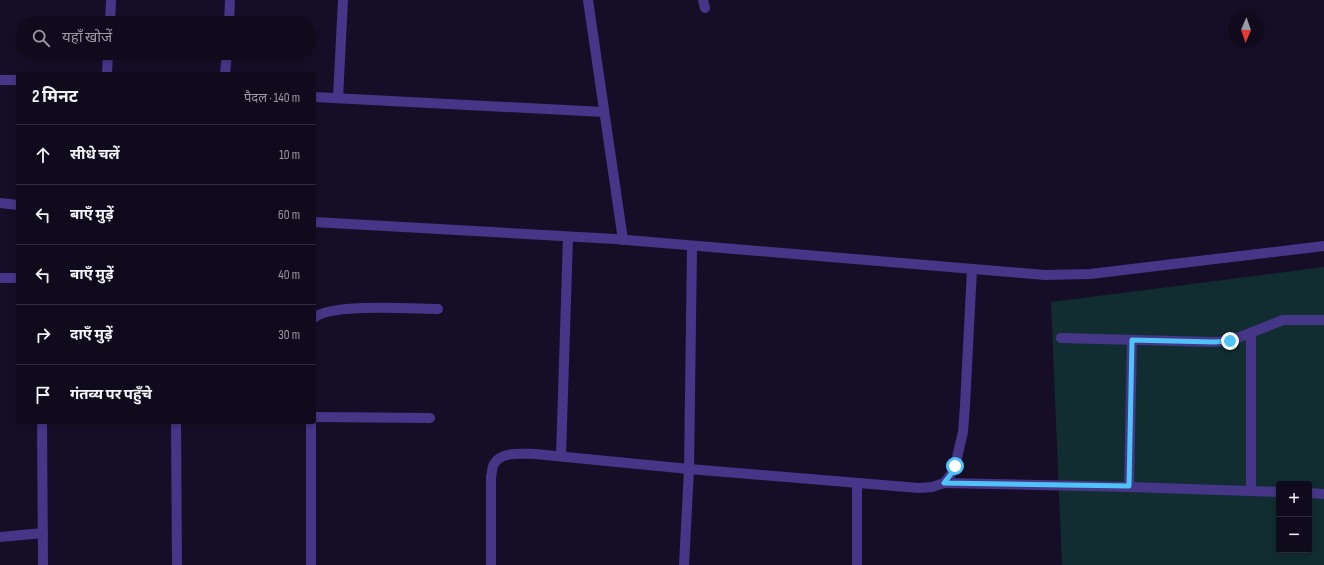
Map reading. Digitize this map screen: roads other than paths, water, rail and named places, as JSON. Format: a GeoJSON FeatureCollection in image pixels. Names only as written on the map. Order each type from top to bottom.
{"type":"FeatureCollection","features":[{"type":"Feature","properties":{"kind":"street"},"geometry":{"type":"LineString","coordinates":[[110,16],[111,0]]}},
{"type":"Feature","properties":{"kind":"street"},"geometry":{"type":"LineString","coordinates":[[229,16],[230,0]]}},
{"type":"Feature","properties":{"kind":"street"},"geometry":{"type":"LineString","coordinates":[[338,98],[343,0]]}},
{"type":"Feature","properties":{"kind":"street"},"geometry":{"type":"LineString","coordinates":[[588,0],[623,240]]}},
{"type":"Feature","properties":{"kind":"street"},"geometry":{"type":"LineString","coordinates":[[107,72],[108,60]]}},
{"type":"Feature","properties":{"kind":"street"},"geometry":{"type":"LineString","coordinates":[[225,72],[226,60]]}},
{"type":"Feature","properties":{"kind":"street"},"geometry":{"type":"LineString","coordinates":[[0,80],[16,80]]}},
{"type":"Feature","properties":{"kind":"street"},"geometry":{"type":"LineString","coordinates":[[316,96],[604,112]]}},
{"type":"Feature","properties":{"kind":"street"},"geometry":{"type":"LineString","coordinates":[[0,203],[16,205]]}},
{"type":"Feature","properties":{"kind":"street"},"geometry":{"type":"LineString","coordinates":[[316,222],[623,240],[692,247],[1045,275],[1090,274],[1324,246]]}},
{"type":"Feature","properties":{"kind":"street"},"geometry":{"type":"LineString","coordinates":[[561,456],[568,237]]}},
{"type":"Feature","properties":{"kind":"street"},"geometry":{"type":"LineString","coordinates":[[684,565],[689,469],[692,247]]}},
{"type":"Feature","properties":{"kind":"street"},"geometry":{"type":"LineString","coordinates":[[944,483],[955,466],[962,432],[965,405],[972,269]]}},
{"type":"Feature","properties":{"kind":"street"},"geometry":{"type":"LineString","coordinates":[[0,278],[16,278]]}},
{"type":"Feature","properties":{"kind":"street"},"geometry":{"type":"LineString","coordinates":[[316,316],[347,308],[438,309]]}},
{"type":"Feature","properties":{"kind":"street"},"geometry":{"type":"LineString","coordinates":[[1061,338],[1219,342],[1230,341],[1283,320],[1324,320]]}},
{"type":"Feature","properties":{"kind":"street"},"geometry":{"type":"LineString","coordinates":[[1251,333],[1252,491]]}},
{"type":"Feature","properties":{"kind":"street"},"geometry":{"type":"LineString","coordinates":[[1129,486],[1132,340]]}},
{"type":"Feature","properties":{"kind":"street"},"geometry":{"type":"LineString","coordinates":[[316,417],[430,418]]}},
{"type":"Feature","properties":{"kind":"street"},"geometry":{"type":"LineString","coordinates":[[42,424],[43,565]]}},
{"type":"Feature","properties":{"kind":"street"},"geometry":{"type":"LineString","coordinates":[[176,424],[177,565]]}},
{"type":"Feature","properties":{"kind":"street"},"geometry":{"type":"LineString","coordinates":[[311,424],[311,565]]}},
{"type":"Feature","properties":{"kind":"street"},"geometry":{"type":"LineString","coordinates":[[492,565],[491,477],[493,465],[501,457],[513,454],[561,456],[689,469],[919,488],[932,487],[944,483],[1129,486],[1276,492]]}},
{"type":"Feature","properties":{"kind":"street"},"geometry":{"type":"LineString","coordinates":[[857,483],[857,565]]}},
{"type":"Feature","properties":{"kind":"street"},"geometry":{"type":"LineString","coordinates":[[1312,493],[1324,494]]}},
{"type":"Feature","properties":{"kind":"street"},"geometry":{"type":"LineString","coordinates":[[0,537],[43,533]]}}]}
